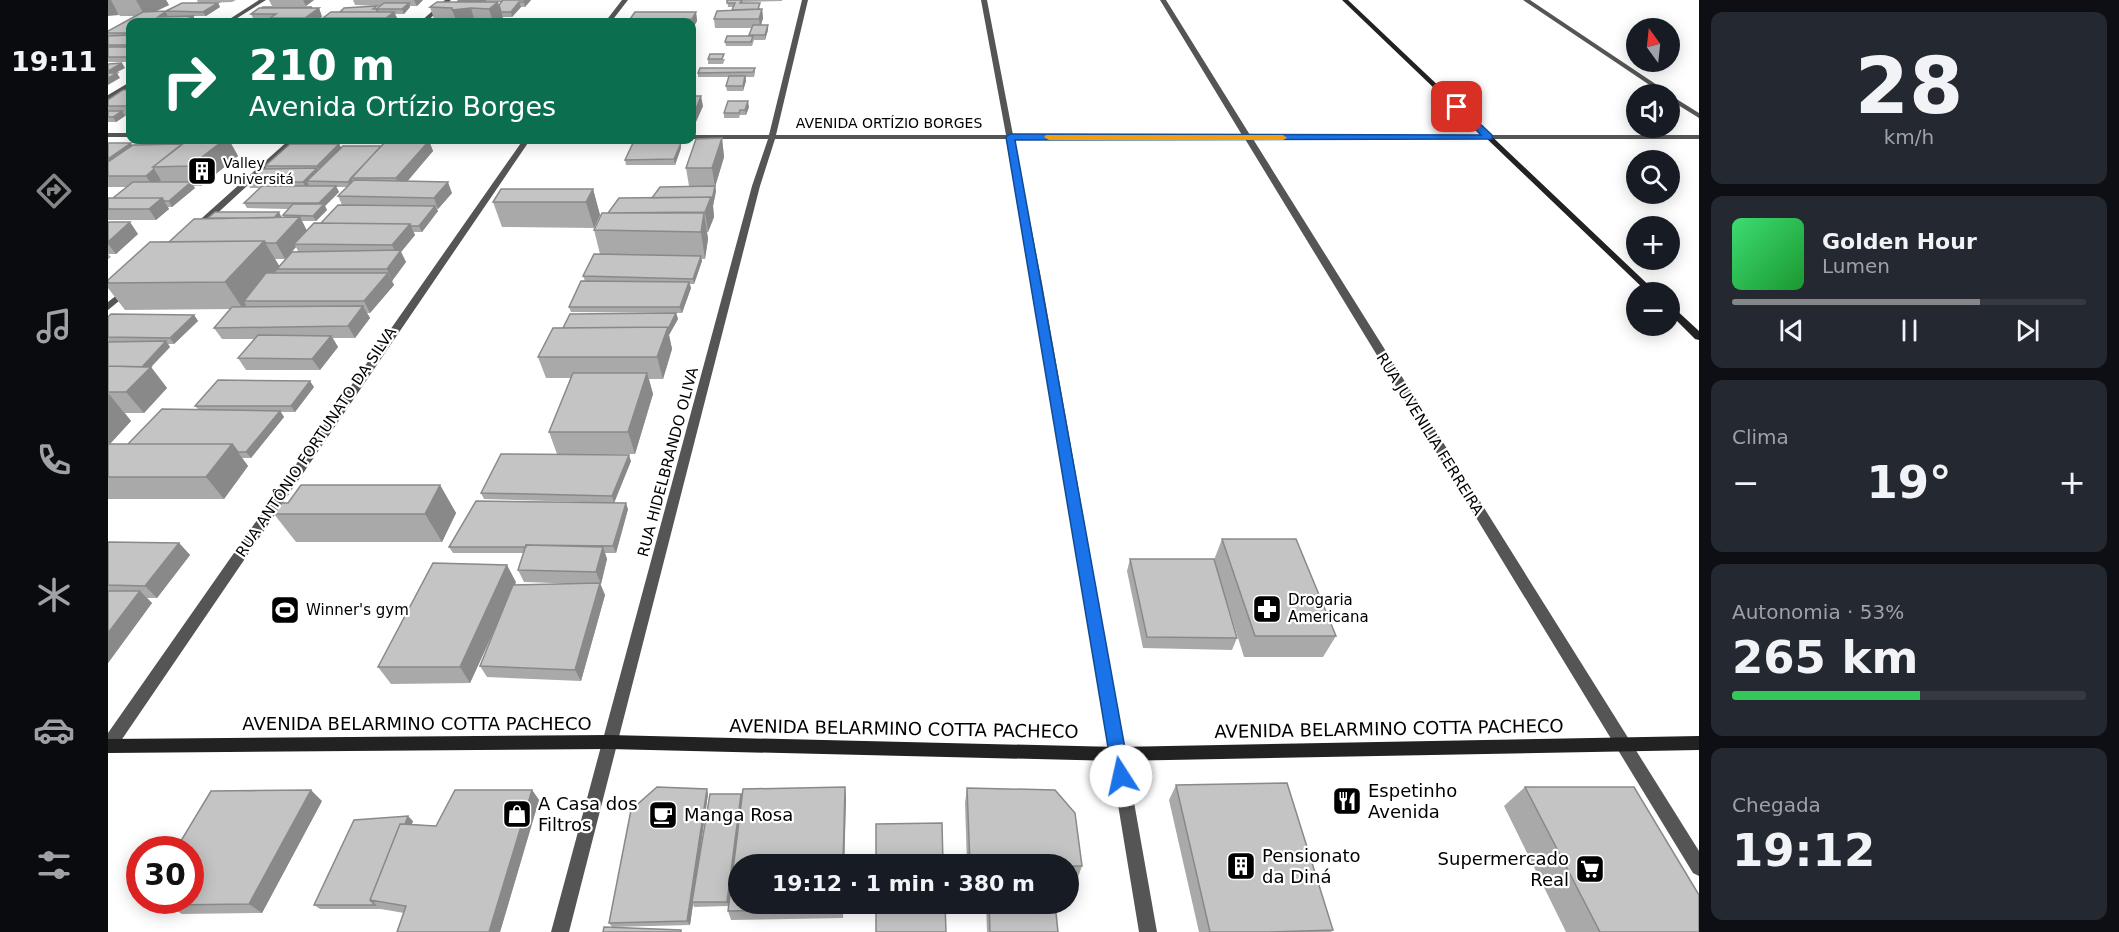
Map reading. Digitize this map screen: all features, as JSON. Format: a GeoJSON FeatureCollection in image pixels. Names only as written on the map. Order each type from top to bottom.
{"type":"FeatureCollection","features":[{"type":"Feature","properties":{"kind":"street"},"geometry":{"type":"LineString","coordinates":[[234,18],[263,0]]}},
{"type":"Feature","properties":{"kind":"street"},"geometry":{"type":"LineString","coordinates":[[428,18],[448,0]]}},
{"type":"Feature","properties":{"kind":"street"},"geometry":{"type":"LineString","coordinates":[[611,18],[625,0]]}},
{"type":"Feature","properties":{"kind":"street","name":"RUA HIDELBRANDO OLIVA"},"geometry":{"type":"LineString","coordinates":[[560,932],[753,197],[772,136],[805,0]]}},
{"type":"Feature","properties":{"kind":"street"},"geometry":{"type":"LineString","coordinates":[[984,0],[1037,283],[1148,932]]}},
{"type":"Feature","properties":{"kind":"street","name":"RUA JUVENILIA FERREIRA"},"geometry":{"type":"LineString","coordinates":[[1163,0],[1699,867]]}},
{"type":"Feature","properties":{"kind":"street"},"geometry":{"type":"LineString","coordinates":[[1345,0],[1641,282]]}},
{"type":"Feature","properties":{"kind":"street"},"geometry":{"type":"LineString","coordinates":[[1526,0],[1652,84]]}},
{"type":"Feature","properties":{"kind":"street"},"geometry":{"type":"LineString","coordinates":[[108,98],[126,87]]}},
{"type":"Feature","properties":{"kind":"street"},"geometry":{"type":"LineString","coordinates":[[1680,103],[1699,116]]}},
{"type":"Feature","properties":{"kind":"street"},"geometry":{"type":"LineString","coordinates":[[108,135],[126,135]]}},
{"type":"Feature","properties":{"kind":"street","name":"AVENIDA ORTÍZIO BORGES"},"geometry":{"type":"LineString","coordinates":[[696,137],[1699,137]]}},
{"type":"Feature","properties":{"kind":"street"},"geometry":{"type":"LineString","coordinates":[[186,237],[289,144]]}},
{"type":"Feature","properties":{"kind":"street","name":"RUA ANTÔNIO FORTUNATO DA SILVA"},"geometry":{"type":"LineString","coordinates":[[108,746],[523,144]]}},
{"type":"Feature","properties":{"kind":"street"},"geometry":{"type":"LineString","coordinates":[[108,307],[134,284]]}},
{"type":"Feature","properties":{"kind":"street"},"geometry":{"type":"LineString","coordinates":[[1680,319],[1699,337]]}},
{"type":"Feature","properties":{"kind":"street","name":"AVENIDA BELARMINO COTTA PACHECO"},"geometry":{"type":"LineString","coordinates":[[108,746],[609,742],[1117,754],[1699,743]]}},
{"type":"Feature","properties":{"kind":"building"},"geometry":{"type":"Polygon","coordinates":[[[459,0],[486,0],[458,1],[459,0]]]}},
{"type":"Feature","properties":{"kind":"building"},"geometry":{"type":"Polygon","coordinates":[[[503,0],[526,0],[519,2],[511,12],[501,12],[499,5],[503,0]]]}},
{"type":"Feature","properties":{"kind":"building"},"geometry":{"type":"Polygon","coordinates":[[[727,0],[742,0],[740,3],[760,3],[758,9],[732,10],[735,3],[727,3],[727,0]]]}},
{"type":"Feature","properties":{"kind":"building"},"geometry":{"type":"Polygon","coordinates":[[[437,2],[498,2],[489,9],[452,10],[452,8],[430,7],[437,2]]]}},
{"type":"Feature","properties":{"kind":"building"},"geometry":{"type":"Polygon","coordinates":[[[182,3],[218,3],[203,12],[166,11],[182,3]]]}},
{"type":"Feature","properties":{"kind":"building"},"geometry":{"type":"Polygon","coordinates":[[[384,3],[409,3],[402,9],[376,9],[384,3]]]}},
{"type":"Feature","properties":{"kind":"building"},"geometry":{"type":"Polygon","coordinates":[[[377,6],[373,9],[378,12],[340,12],[344,8],[377,6]]]}},
{"type":"Feature","properties":{"kind":"building"},"geometry":{"type":"Polygon","coordinates":[[[263,7],[312,7],[261,8],[263,7]]]}},
{"type":"Feature","properties":{"kind":"building"},"geometry":{"type":"Polygon","coordinates":[[[259,8],[319,8],[305,18],[270,18],[276,14],[251,14],[259,8]]]}},
{"type":"Feature","properties":{"kind":"building"},"geometry":{"type":"Polygon","coordinates":[[[762,9],[759,19],[714,19],[717,11],[762,9]]]}},
{"type":"Feature","properties":{"kind":"building"},"geometry":{"type":"Polygon","coordinates":[[[166,11],[158,17],[193,16],[190,18],[132,18],[143,12],[166,11]]]}},
{"type":"Feature","properties":{"kind":"building"},"geometry":{"type":"Polygon","coordinates":[[[331,12],[394,12],[386,18],[323,18],[331,12]]]}},
{"type":"Feature","properties":{"kind":"building"},"geometry":{"type":"Polygon","coordinates":[[[635,12],[696,12],[693,18],[631,18],[635,12]]]}},
{"type":"Feature","properties":{"kind":"building"},"geometry":{"type":"Polygon","coordinates":[[[126,21],[126,33],[108,33],[126,21]]]}},
{"type":"Feature","properties":{"kind":"building"},"geometry":{"type":"Polygon","coordinates":[[[753,25],[768,25],[765,35],[749,35],[753,25]]]}},
{"type":"Feature","properties":{"kind":"building"},"geometry":{"type":"Polygon","coordinates":[[[126,35],[126,45],[108,45],[108,36],[126,35]]]}},
{"type":"Feature","properties":{"kind":"building"},"geometry":{"type":"Polygon","coordinates":[[[727,36],[753,36],[751,42],[725,42],[727,36]]]}},
{"type":"Feature","properties":{"kind":"building"},"geometry":{"type":"Polygon","coordinates":[[[108,47],[126,47],[126,57],[108,57],[108,47]]]}},
{"type":"Feature","properties":{"kind":"building"},"geometry":{"type":"Polygon","coordinates":[[[710,54],[724,54],[722,59],[708,59],[710,54]]]}},
{"type":"Feature","properties":{"kind":"building"},"geometry":{"type":"Polygon","coordinates":[[[122,63],[108,71],[108,64],[122,63]]]}},
{"type":"Feature","properties":{"kind":"building"},"geometry":{"type":"Polygon","coordinates":[[[700,68],[755,68],[753,72],[698,73],[700,68]]]}},
{"type":"Feature","properties":{"kind":"building"},"geometry":{"type":"Polygon","coordinates":[[[729,76],[745,76],[743,86],[726,86],[729,76]]]}},
{"type":"Feature","properties":{"kind":"building"},"geometry":{"type":"Polygon","coordinates":[[[126,90],[126,106],[108,106],[108,100],[126,90]]]}},
{"type":"Feature","properties":{"kind":"building"},"geometry":{"type":"Polygon","coordinates":[[[696,96],[701,96],[696,109],[696,96]]]}},
{"type":"Feature","properties":{"kind":"building"},"geometry":{"type":"Polygon","coordinates":[[[728,101],[748,101],[745,110],[740,110],[739,113],[724,113],[728,101]]]}},
{"type":"Feature","properties":{"kind":"building"},"geometry":{"type":"Polygon","coordinates":[[[108,111],[122,111],[113,117],[108,117],[108,111]]]}},
{"type":"Feature","properties":{"kind":"building"},"geometry":{"type":"Polygon","coordinates":[[[722,138],[712,168],[686,168],[696,139],[722,138]]]}},
{"type":"Feature","properties":{"kind":"building"},"geometry":{"type":"Polygon","coordinates":[[[108,143],[130,144],[108,159],[108,143]]]}},
{"type":"Feature","properties":{"kind":"building"},"geometry":{"type":"Polygon","coordinates":[[[182,144],[153,167],[154,169],[146,176],[108,176],[108,162],[133,145],[182,144]]]}},
{"type":"Feature","properties":{"kind":"building"},"geometry":{"type":"Polygon","coordinates":[[[183,144],[219,144],[190,166],[153,167],[183,144]]]}},
{"type":"Feature","properties":{"kind":"building"},"geometry":{"type":"Polygon","coordinates":[[[290,144],[339,144],[317,166],[265,166],[290,144]]]}},
{"type":"Feature","properties":{"kind":"building"},"geometry":{"type":"Polygon","coordinates":[[[383,144],[426,144],[396,178],[351,178],[383,144]]]}},
{"type":"Feature","properties":{"kind":"building"},"geometry":{"type":"Polygon","coordinates":[[[633,144],[681,144],[674,159],[625,160],[633,144]]]}},
{"type":"Feature","properties":{"kind":"building"},"geometry":{"type":"Polygon","coordinates":[[[343,146],[381,146],[348,182],[307,181],[343,146]]]}},
{"type":"Feature","properties":{"kind":"building"},"geometry":{"type":"Polygon","coordinates":[[[317,168],[303,182],[247,182],[262,169],[317,168]]]}},
{"type":"Feature","properties":{"kind":"building"},"geometry":{"type":"Polygon","coordinates":[[[354,180],[448,182],[434,198],[338,196],[354,180]]]}},
{"type":"Feature","properties":{"kind":"building"},"geometry":{"type":"Polygon","coordinates":[[[133,182],[191,182],[169,201],[164,201],[162,198],[113,198],[133,182]]]}},
{"type":"Feature","properties":{"kind":"building"},"geometry":{"type":"Polygon","coordinates":[[[262,186],[336,186],[319,203],[244,203],[262,186]]]}},
{"type":"Feature","properties":{"kind":"building"},"geometry":{"type":"Polygon","coordinates":[[[715,186],[712,200],[711,197],[652,198],[660,187],[715,186]]]}},
{"type":"Feature","properties":{"kind":"building"},"geometry":{"type":"Polygon","coordinates":[[[501,189],[593,189],[586,202],[493,202],[501,189]]]}},
{"type":"Feature","properties":{"kind":"building"},"geometry":{"type":"Polygon","coordinates":[[[711,197],[705,212],[608,213],[619,198],[711,197]]]}},
{"type":"Feature","properties":{"kind":"building"},"geometry":{"type":"Polygon","coordinates":[[[108,198],[162,198],[149,209],[108,209],[108,198]]]}},
{"type":"Feature","properties":{"kind":"building"},"geometry":{"type":"Polygon","coordinates":[[[293,204],[324,204],[313,216],[283,215],[293,204]]]}},
{"type":"Feature","properties":{"kind":"building"},"geometry":{"type":"Polygon","coordinates":[[[338,205],[435,206],[419,226],[321,223],[338,205]]]}},
{"type":"Feature","properties":{"kind":"building"},"geometry":{"type":"Polygon","coordinates":[[[215,212],[279,212],[274,218],[208,218],[215,212]]]}},
{"type":"Feature","properties":{"kind":"building"},"geometry":{"type":"Polygon","coordinates":[[[602,213],[704,213],[701,232],[594,230],[602,213]]]}},
{"type":"Feature","properties":{"kind":"building"},"geometry":{"type":"Polygon","coordinates":[[[300,217],[276,243],[264,241],[169,242],[194,219],[300,217]]]}},
{"type":"Feature","properties":{"kind":"building"},"geometry":{"type":"Polygon","coordinates":[[[108,222],[130,222],[108,242],[108,222]]]}},
{"type":"Feature","properties":{"kind":"building"},"geometry":{"type":"Polygon","coordinates":[[[314,223],[410,224],[392,245],[294,244],[314,223]]]}},
{"type":"Feature","properties":{"kind":"building"},"geometry":{"type":"Polygon","coordinates":[[[264,241],[225,282],[108,283],[108,280],[150,242],[264,241]]]}},
{"type":"Feature","properties":{"kind":"building"},"geometry":{"type":"Polygon","coordinates":[[[401,250],[387,269],[277,269],[292,252],[401,250]]]}},
{"type":"Feature","properties":{"kind":"building"},"geometry":{"type":"Polygon","coordinates":[[[594,254],[701,256],[693,279],[583,276],[594,254]]]}},
{"type":"Feature","properties":{"kind":"building"},"geometry":{"type":"Polygon","coordinates":[[[266,273],[388,273],[364,301],[244,301],[266,273]]]}},
{"type":"Feature","properties":{"kind":"building"},"geometry":{"type":"Polygon","coordinates":[[[581,281],[689,282],[680,307],[569,307],[581,281]]]}},
{"type":"Feature","properties":{"kind":"building"},"geometry":{"type":"Polygon","coordinates":[[[363,306],[348,326],[214,328],[232,307],[363,306]]]}},
{"type":"Feature","properties":{"kind":"building"},"geometry":{"type":"Polygon","coordinates":[[[676,313],[668,329],[668,327],[563,328],[570,314],[676,313]]]}},
{"type":"Feature","properties":{"kind":"building"},"geometry":{"type":"Polygon","coordinates":[[[111,314],[194,315],[170,338],[108,337],[108,317],[111,314]]]}},
{"type":"Feature","properties":{"kind":"building"},"geometry":{"type":"Polygon","coordinates":[[[668,327],[657,357],[538,357],[553,328],[668,327]]]}},
{"type":"Feature","properties":{"kind":"building"},"geometry":{"type":"Polygon","coordinates":[[[258,335],[331,336],[312,359],[238,358],[258,335]]]}},
{"type":"Feature","properties":{"kind":"building"},"geometry":{"type":"Polygon","coordinates":[[[166,341],[142,367],[108,366],[108,342],[166,341]]]}},
{"type":"Feature","properties":{"kind":"building"},"geometry":{"type":"Polygon","coordinates":[[[108,366],[151,367],[126,392],[108,392],[108,366]]]}},
{"type":"Feature","properties":{"kind":"building"},"geometry":{"type":"Polygon","coordinates":[[[573,373],[647,373],[628,432],[549,432],[573,373]]]}},
{"type":"Feature","properties":{"kind":"building"},"geometry":{"type":"Polygon","coordinates":[[[218,380],[310,381],[291,406],[195,406],[218,380]]]}},
{"type":"Feature","properties":{"kind":"building"},"geometry":{"type":"Polygon","coordinates":[[[162,409],[280,411],[246,452],[238,452],[232,444],[128,444],[162,409]]]}},
{"type":"Feature","properties":{"kind":"building"},"geometry":{"type":"Polygon","coordinates":[[[108,444],[232,444],[206,477],[108,477],[108,444]]]}},
{"type":"Feature","properties":{"kind":"building"},"geometry":{"type":"Polygon","coordinates":[[[501,454],[629,455],[612,496],[481,493],[501,454]]]}},
{"type":"Feature","properties":{"kind":"building"},"geometry":{"type":"Polygon","coordinates":[[[301,485],[440,485],[425,514],[274,514],[282,503],[288,503],[301,485]]]}},
{"type":"Feature","properties":{"kind":"building"},"geometry":{"type":"Polygon","coordinates":[[[476,501],[626,503],[613,546],[449,547],[476,501]]]}},
{"type":"Feature","properties":{"kind":"building"},"geometry":{"type":"Polygon","coordinates":[[[1222,539],[1296,539],[1336,636],[1255,636],[1222,539]]]}},
{"type":"Feature","properties":{"kind":"building"},"geometry":{"type":"Polygon","coordinates":[[[108,542],[179,543],[145,586],[108,585],[108,542]]]}},
{"type":"Feature","properties":{"kind":"building"},"geometry":{"type":"Polygon","coordinates":[[[526,545],[603,547],[596,572],[518,570],[526,545]]]}},
{"type":"Feature","properties":{"kind":"building"},"geometry":{"type":"Polygon","coordinates":[[[1130,559],[1214,559],[1237,638],[1147,637],[1130,559]]]}},
{"type":"Feature","properties":{"kind":"building"},"geometry":{"type":"Polygon","coordinates":[[[433,563],[507,565],[460,667],[378,667],[433,563]]]}},
{"type":"Feature","properties":{"kind":"building"},"geometry":{"type":"Polygon","coordinates":[[[600,583],[575,670],[480,666],[513,585],[600,583]]]}},
{"type":"Feature","properties":{"kind":"building"},"geometry":{"type":"Polygon","coordinates":[[[108,591],[140,591],[108,633],[108,591]]]}},
{"type":"Feature","properties":{"kind":"building","name":"Pensionato da Diná"},"geometry":{"type":"Polygon","coordinates":[[[1287,783],[1333,930],[1210,932],[1176,785],[1287,783]]]}},
{"type":"Feature","properties":{"kind":"building"},"geometry":{"type":"Polygon","coordinates":[[[657,787],[707,789],[687,921],[609,923],[631,810],[657,787]]]}},
{"type":"Feature","properties":{"kind":"building"},"geometry":{"type":"Polygon","coordinates":[[[845,787],[843,854],[735,854],[743,789],[845,787]]]}},
{"type":"Feature","properties":{"kind":"building","name":"Supermercado Real"},"geometry":{"type":"Polygon","coordinates":[[[1525,787],[1634,787],[1699,895],[1699,932],[1600,932],[1525,787]]]}},
{"type":"Feature","properties":{"kind":"building"},"geometry":{"type":"Polygon","coordinates":[[[967,788],[1055,790],[1075,813],[1082,866],[1079,866],[1079,854],[970,854],[967,788]]]}},
{"type":"Feature","properties":{"kind":"building"},"geometry":{"type":"Polygon","coordinates":[[[311,790],[249,904],[204,905],[204,836],[184,836],[211,791],[311,790]]]}},
{"type":"Feature","properties":{"kind":"building"},"geometry":{"type":"Polygon","coordinates":[[[455,790],[532,790],[489,932],[397,932],[406,906],[370,900],[400,824],[436,826],[455,790]]]}},
{"type":"Feature","properties":{"kind":"building"},"geometry":{"type":"Polygon","coordinates":[[[710,794],[741,794],[733,854],[728,854],[727,902],[692,902],[710,794]]]}},
{"type":"Feature","properties":{"kind":"building"},"geometry":{"type":"Polygon","coordinates":[[[408,816],[405,824],[400,824],[370,900],[375,905],[314,905],[354,820],[408,816]]]}},
{"type":"Feature","properties":{"kind":"building"},"geometry":{"type":"Polygon","coordinates":[[[942,823],[943,854],[876,854],[876,824],[942,823]]]}},
{"type":"Feature","properties":{"kind":"building"},"geometry":{"type":"Polygon","coordinates":[[[876,914],[945,914],[946,932],[876,932],[876,914]]]}},
{"type":"Feature","properties":{"kind":"building"},"geometry":{"type":"Polygon","coordinates":[[[989,914],[1056,914],[1058,932],[990,932],[989,914]]]}},
{"type":"Feature","properties":{"kind":"building"},"geometry":{"type":"Polygon","coordinates":[[[604,927],[681,930],[681,932],[603,932],[604,927]]]}},
{"type":"Feature","properties":{"kind":"slow traffic"},"geometry":{"type":"LineString","coordinates":[[1049,137],[1283,138]]}},
{"type":"Feature","properties":{"kind":"place","name":"Valley Universitá"},"geometry":{"type":"Point","coordinates":[202,171]}},
{"type":"Feature","properties":{"kind":"place","name":"Drogaria Americana"},"geometry":{"type":"Point","coordinates":[1267,609]}},
{"type":"Feature","properties":{"kind":"place","name":"Winner's gym"},"geometry":{"type":"Point","coordinates":[285,610]}},
{"type":"Feature","properties":{"kind":"place","name":"Espetinho Avenida"},"geometry":{"type":"Point","coordinates":[1347,801]}},
{"type":"Feature","properties":{"kind":"place","name":"A Casa dos Filtros"},"geometry":{"type":"Point","coordinates":[517,814]}},
{"type":"Feature","properties":{"kind":"place","name":"Manga Rosa"},"geometry":{"type":"Point","coordinates":[663,815]}},
{"type":"Feature","properties":{"kind":"place","name":"Pensionato da Diná"},"geometry":{"type":"Point","coordinates":[1241,866]}},
{"type":"Feature","properties":{"kind":"place","name":"Supermercado Real"},"geometry":{"type":"Point","coordinates":[1590,869]}},
{"type":"Feature","properties":{"kind":"route"},"geometry":{"type":"LineString","coordinates":[[1121,776],[1010,137],[1489,137],[1457,107]]}}]}
